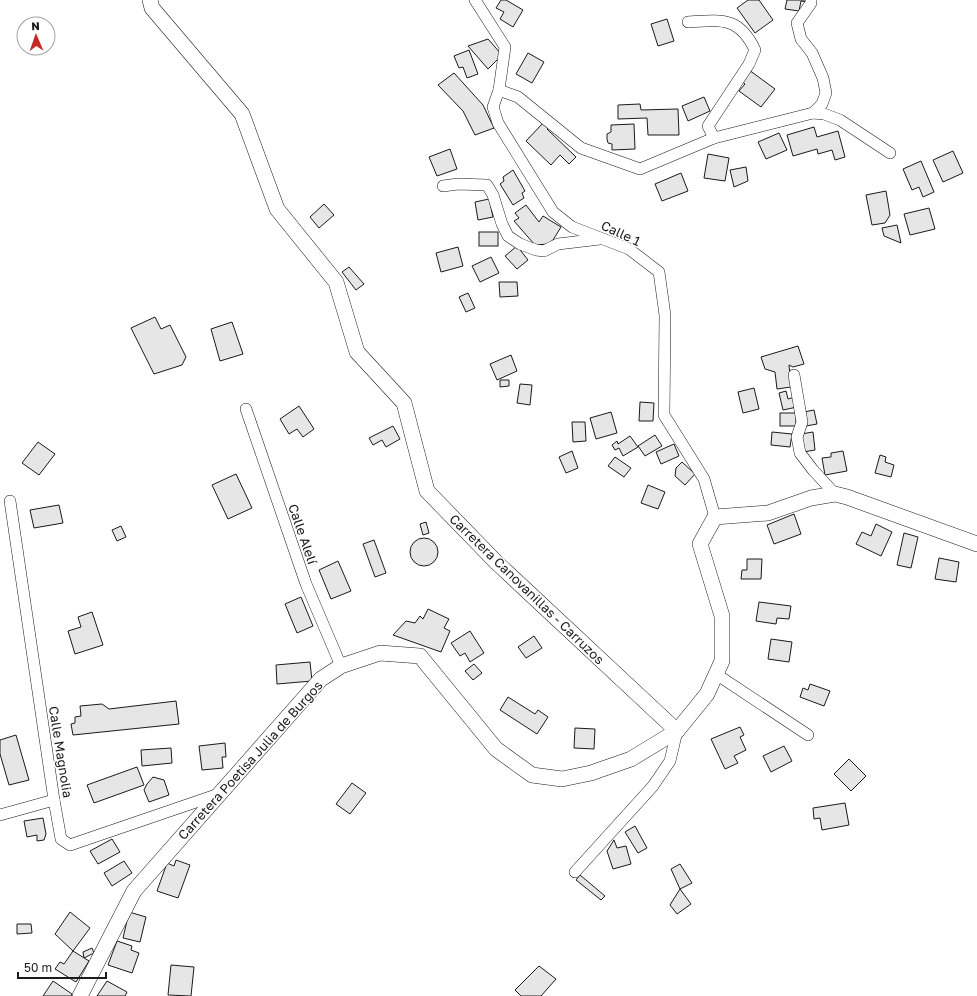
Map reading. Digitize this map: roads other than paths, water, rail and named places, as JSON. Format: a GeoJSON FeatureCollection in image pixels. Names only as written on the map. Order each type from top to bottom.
{"type":"FeatureCollection","features":[{"type":"Feature","properties":{"kind":"street","name":"Carretera Canovanillas - Carruzos"},"geometry":{"type":"LineString","coordinates":[[150,0],[152,8],[242,114],[277,209],[336,282],[357,352],[404,403],[427,491],[496,562],[676,731]]}},
{"type":"Feature","properties":{"kind":"street","name":"Calle 1"},"geometry":{"type":"LineString","coordinates":[[475,0],[505,47],[499,90],[493,106],[498,123],[553,212],[572,227],[629,249],[659,272],[665,315],[664,415],[704,479],[716,517]]}},
{"type":"Feature","properties":{"kind":"street"},"geometry":{"type":"LineString","coordinates":[[811,0],[811,3],[797,23],[801,39],[812,53],[823,78],[826,93],[822,104],[813,113]]}},
{"type":"Feature","properties":{"kind":"street"},"geometry":{"type":"LineString","coordinates":[[688,22],[722,20],[738,27],[750,39],[755,50],[749,64],[708,126],[714,138]]}},
{"type":"Feature","properties":{"kind":"street"},"geometry":{"type":"LineString","coordinates":[[499,90],[518,97],[580,148],[640,169],[714,138],[813,113],[824,114],[840,120],[890,153]]}},
{"type":"Feature","properties":{"kind":"street"},"geometry":{"type":"LineString","coordinates":[[443,186],[458,184],[487,185],[493,195],[502,224],[508,236],[520,244],[536,250],[544,251],[558,244],[569,242],[602,239]]}},
{"type":"Feature","properties":{"kind":"street"},"geometry":{"type":"LineString","coordinates":[[794,375],[802,422],[797,437],[800,453],[812,470],[835,494]]}},
{"type":"Feature","properties":{"kind":"street","name":"Calle Alelí"},"geometry":{"type":"LineString","coordinates":[[246,409],[306,584],[341,666]]}},
{"type":"Feature","properties":{"kind":"street"},"geometry":{"type":"LineString","coordinates":[[576,872],[653,786],[670,760],[676,731],[708,694],[722,661],[722,616],[700,544],[716,517],[768,513],[811,498],[835,494],[977,544]]}},
{"type":"Feature","properties":{"kind":"street","name":"Calle Magnolia"},"geometry":{"type":"LineString","coordinates":[[10,502],[61,839],[70,845],[219,794]]}},
{"type":"Feature","properties":{"kind":"street","name":"Carretera Poetisa Julia de Burgos"},"geometry":{"type":"LineString","coordinates":[[80,996],[134,891],[322,679],[341,666],[380,653],[420,656],[496,749],[532,774],[562,778],[591,773],[631,759],[676,731]]}},
{"type":"Feature","properties":{"kind":"street"},"geometry":{"type":"LineString","coordinates":[[716,674],[808,735]]}},
{"type":"Feature","properties":{"kind":"street"},"geometry":{"type":"LineString","coordinates":[[0,815],[54,800]]}}]}
